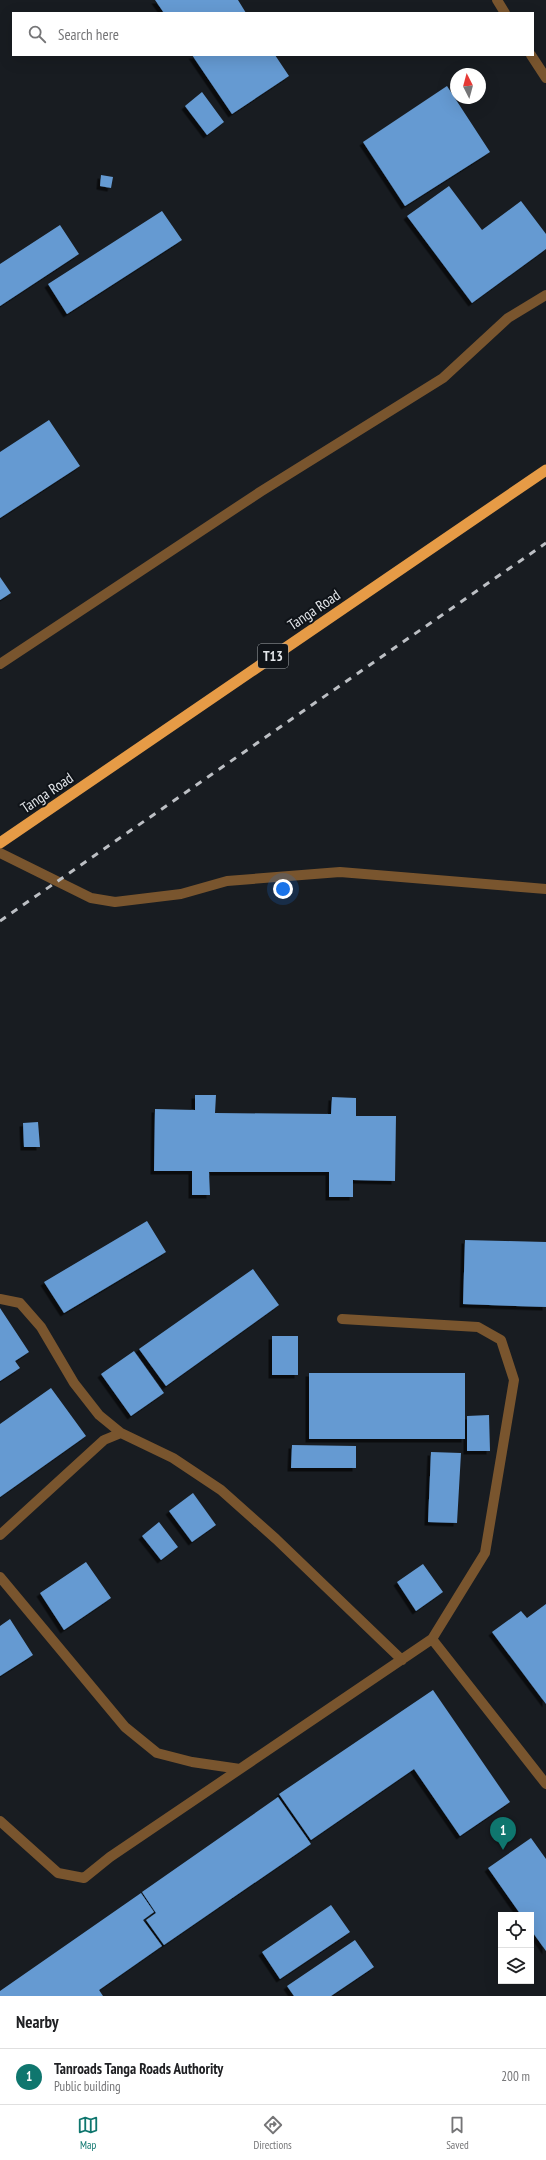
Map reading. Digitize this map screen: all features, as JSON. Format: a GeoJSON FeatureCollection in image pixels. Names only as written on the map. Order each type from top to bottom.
{"type":"FeatureCollection","features":[{"type":"Feature","properties":{"kind":"highway","name":"Tanga Road"},"geometry":{"type":"LineString","coordinates":[[0,843],[546,470]]}},
{"type":"Feature","properties":{"kind":"lane"},"geometry":{"type":"LineString","coordinates":[[497,0],[504,12]]}},
{"type":"Feature","properties":{"kind":"lane"},"geometry":{"type":"LineString","coordinates":[[532,56],[546,78]]}},
{"type":"Feature","properties":{"kind":"lane"},"geometry":{"type":"LineString","coordinates":[[0,664],[260,492],[443,378],[508,318],[546,295]]}},
{"type":"Feature","properties":{"kind":"lane"},"geometry":{"type":"LineString","coordinates":[[0,852],[91,898],[115,902],[181,894],[227,880],[279,875],[340,872],[546,889]]}},
{"type":"Feature","properties":{"kind":"lane"},"geometry":{"type":"LineString","coordinates":[[0,1299],[20,1304],[37,1322],[74,1382],[99,1415],[122,1433],[173,1458],[221,1490],[276,1539],[402,1660]]}},
{"type":"Feature","properties":{"kind":"lane"},"geometry":{"type":"LineString","coordinates":[[0,1821],[58,1873],[84,1878],[110,1857],[432,1639],[485,1553],[514,1380],[501,1340],[478,1327],[342,1319]]}},
{"type":"Feature","properties":{"kind":"lane"},"geometry":{"type":"LineString","coordinates":[[0,1535],[104,1440],[122,1433]]}},
{"type":"Feature","properties":{"kind":"lane"},"geometry":{"type":"LineString","coordinates":[[0,1577],[125,1727],[157,1753],[192,1762],[240,1769]]}},
{"type":"Feature","properties":{"kind":"lane"},"geometry":{"type":"LineString","coordinates":[[432,1639],[546,1784]]}},
{"type":"Feature","properties":{"kind":"building"},"geometry":{"type":"Polygon","coordinates":[[[155,0],[238,0],[245,12],[163,12],[155,0]]]}},
{"type":"Feature","properties":{"kind":"building"},"geometry":{"type":"Polygon","coordinates":[[[193,56],[276,56],[289,76],[232,114],[193,56]]]}},
{"type":"Feature","properties":{"kind":"building"},"geometry":{"type":"Polygon","coordinates":[[[447,86],[450,91],[450,104],[459,104],[490,152],[405,206],[363,142],[447,86]]]}},
{"type":"Feature","properties":{"kind":"building"},"geometry":{"type":"Polygon","coordinates":[[[202,92],[224,122],[207,135],[185,106],[202,92]]]}},
{"type":"Feature","properties":{"kind":"building"},"geometry":{"type":"Polygon","coordinates":[[[101,175],[113,177],[111,188],[100,186],[101,175]]]}},
{"type":"Feature","properties":{"kind":"building"},"geometry":{"type":"Polygon","coordinates":[[[449,186],[482,230],[521,201],[546,234],[546,249],[472,303],[407,216],[449,186]]]}},
{"type":"Feature","properties":{"kind":"building"},"geometry":{"type":"Polygon","coordinates":[[[162,211],[182,240],[67,314],[48,284],[162,211]]]}},
{"type":"Feature","properties":{"kind":"building"},"geometry":{"type":"Polygon","coordinates":[[[60,225],[79,254],[0,306],[0,264],[60,225]]]}},
{"type":"Feature","properties":{"kind":"building"},"geometry":{"type":"Polygon","coordinates":[[[49,420],[80,466],[0,518],[0,452],[49,420]]]}},
{"type":"Feature","properties":{"kind":"building"},"geometry":{"type":"Polygon","coordinates":[[[0,577],[11,593],[0,600],[0,577]]]}},
{"type":"Feature","properties":{"kind":"building"},"geometry":{"type":"Polygon","coordinates":[[[195,1095],[216,1095],[215,1113],[331,1114],[332,1097],[356,1098],[356,1116],[396,1116],[395,1181],[353,1180],[353,1197],[329,1197],[329,1172],[209,1172],[210,1195],[192,1195],[192,1171],[154,1171],[155,1109],[195,1110],[195,1095]]]}},
{"type":"Feature","properties":{"kind":"building"},"geometry":{"type":"Polygon","coordinates":[[[38,1122],[40,1147],[24,1147],[23,1123],[38,1122]]]}},
{"type":"Feature","properties":{"kind":"building"},"geometry":{"type":"Polygon","coordinates":[[[147,1221],[166,1252],[64,1313],[44,1282],[147,1221]]]}},
{"type":"Feature","properties":{"kind":"building"},"geometry":{"type":"Polygon","coordinates":[[[465,1240],[546,1242],[546,1307],[463,1304],[465,1240]]]}},
{"type":"Feature","properties":{"kind":"building"},"geometry":{"type":"Polygon","coordinates":[[[253,1269],[279,1305],[166,1386],[139,1349],[253,1269]]]}},
{"type":"Feature","properties":{"kind":"building"},"geometry":{"type":"Polygon","coordinates":[[[0,1308],[29,1352],[15,1361],[20,1368],[0,1381],[0,1308]]]}},
{"type":"Feature","properties":{"kind":"building"},"geometry":{"type":"Polygon","coordinates":[[[272,1336],[298,1336],[298,1375],[272,1375],[272,1336]]]}},
{"type":"Feature","properties":{"kind":"building"},"geometry":{"type":"Polygon","coordinates":[[[134,1351],[164,1393],[131,1416],[101,1374],[134,1351]]]}},
{"type":"Feature","properties":{"kind":"building"},"geometry":{"type":"Polygon","coordinates":[[[309,1373],[465,1373],[465,1439],[309,1439],[309,1373]]]}},
{"type":"Feature","properties":{"kind":"building"},"geometry":{"type":"Polygon","coordinates":[[[51,1388],[86,1436],[0,1497],[0,1424],[51,1388]]]}},
{"type":"Feature","properties":{"kind":"building"},"geometry":{"type":"Polygon","coordinates":[[[489,1415],[490,1451],[467,1451],[467,1416],[489,1415]]]}},
{"type":"Feature","properties":{"kind":"building"},"geometry":{"type":"Polygon","coordinates":[[[292,1445],[356,1446],[356,1468],[291,1468],[292,1445]]]}},
{"type":"Feature","properties":{"kind":"building"},"geometry":{"type":"Polygon","coordinates":[[[431,1452],[461,1453],[457,1523],[428,1522],[431,1452]]]}},
{"type":"Feature","properties":{"kind":"building"},"geometry":{"type":"Polygon","coordinates":[[[193,1493],[216,1525],[192,1542],[169,1511],[193,1493]]]}},
{"type":"Feature","properties":{"kind":"building"},"geometry":{"type":"Polygon","coordinates":[[[159,1522],[178,1547],[161,1560],[142,1536],[159,1522]]]}},
{"type":"Feature","properties":{"kind":"building"},"geometry":{"type":"Polygon","coordinates":[[[86,1562],[111,1598],[64,1630],[40,1593],[86,1562]]]}},
{"type":"Feature","properties":{"kind":"building"},"geometry":{"type":"Polygon","coordinates":[[[423,1564],[443,1592],[416,1611],[397,1582],[423,1564]]]}},
{"type":"Feature","properties":{"kind":"building"},"geometry":{"type":"Polygon","coordinates":[[[546,1604],[546,1704],[492,1632],[521,1611],[527,1618],[546,1604]]]}},
{"type":"Feature","properties":{"kind":"building"},"geometry":{"type":"Polygon","coordinates":[[[10,1619],[33,1655],[0,1676],[0,1626],[10,1619]]]}},
{"type":"Feature","properties":{"kind":"building"},"geometry":{"type":"Polygon","coordinates":[[[433,1690],[510,1802],[460,1836],[414,1769],[311,1840],[279,1794],[433,1690]]]}},
{"type":"Feature","properties":{"kind":"building"},"geometry":{"type":"Polygon","coordinates":[[[278,1797],[311,1844],[164,1945],[146,1920],[156,1913],[142,1892],[278,1797]]]}},
{"type":"Feature","properties":{"kind":"building"},"geometry":{"type":"Polygon","coordinates":[[[531,1838],[546,1859],[546,1951],[534,1934],[534,1912],[519,1912],[488,1868],[531,1838]]]}},
{"type":"Feature","properties":{"kind":"building"},"geometry":{"type":"Polygon","coordinates":[[[141,1893],[154,1912],[143,1920],[162,1946],[99,1990],[103,1996],[0,1996],[0,1991],[141,1893]]]}},
{"type":"Feature","properties":{"kind":"building"},"geometry":{"type":"Polygon","coordinates":[[[331,1905],[350,1932],[280,1979],[262,1952],[331,1905]]]}},
{"type":"Feature","properties":{"kind":"building"},"geometry":{"type":"Polygon","coordinates":[[[355,1940],[374,1967],[331,1996],[294,1996],[287,1986],[355,1940]]]}},
{"type":"Feature","properties":{"kind":"railway"},"geometry":{"type":"LineString","coordinates":[[0,921],[546,543]]}},
{"type":"Feature","properties":{"kind":"place","name":"Tanroads Tanga Roads Authority"},"geometry":{"type":"Point","coordinates":[503,1850]}}]}
